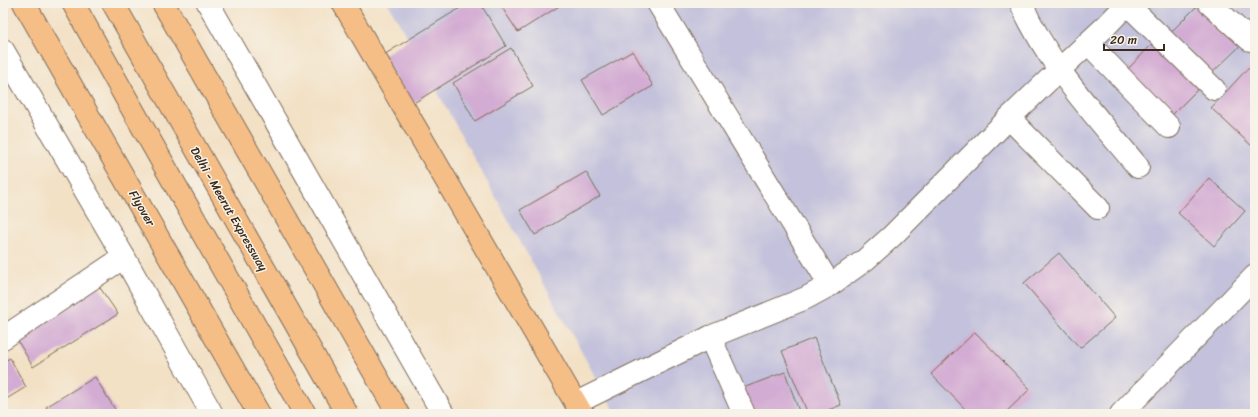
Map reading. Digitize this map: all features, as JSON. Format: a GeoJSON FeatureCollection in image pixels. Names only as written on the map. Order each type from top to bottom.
{"type":"FeatureCollection","features":[{"type":"Feature","properties":{"kind":"main road","name":"Flyover"},"geometry":{"type":"LineString","coordinates":[[24,3],[260,414]]}},
{"type":"Feature","properties":{"kind":"main road"},"geometry":{"type":"LineString","coordinates":[[74,3],[126,98],[305,414]]}},
{"type":"Feature","properties":{"kind":"main road","name":"Delhi - Meerut Expressway"},"geometry":{"type":"LineString","coordinates":[[113,3],[347,414]]}},
{"type":"Feature","properties":{"kind":"main road"},"geometry":{"type":"LineString","coordinates":[[163,3],[398,414]]}},
{"type":"Feature","properties":{"kind":"main road"},"geometry":{"type":"LineString","coordinates":[[343,3],[579,408]]}},
{"type":"Feature","properties":{"kind":"street"},"geometry":{"type":"LineString","coordinates":[[208,3],[443,414]]}},
{"type":"Feature","properties":{"kind":"street"},"geometry":{"type":"LineString","coordinates":[[658,3],[830,285]]}},
{"type":"Feature","properties":{"kind":"street"},"geometry":{"type":"LineString","coordinates":[[1021,3],[1030,25],[1059,70],[1138,167]]}},
{"type":"Feature","properties":{"kind":"street"},"geometry":{"type":"LineString","coordinates":[[1209,3],[1250,40]]}},
{"type":"Feature","properties":{"kind":"street"},"geometry":{"type":"LineString","coordinates":[[579,408],[710,337],[806,298],[830,285],[865,260],[892,236],[1009,118],[1128,4],[1214,89]]}},
{"type":"Feature","properties":{"kind":"street"},"geometry":{"type":"LineString","coordinates":[[1088,43],[1169,127]]}},
{"type":"Feature","properties":{"kind":"street"},"geometry":{"type":"LineString","coordinates":[[3,50],[124,257],[212,414]]}},
{"type":"Feature","properties":{"kind":"street"},"geometry":{"type":"LineString","coordinates":[[1009,118],[1098,208]]}},
{"type":"Feature","properties":{"kind":"street"},"geometry":{"type":"LineString","coordinates":[[3,338],[124,257]]}},
{"type":"Feature","properties":{"kind":"street"},"geometry":{"type":"LineString","coordinates":[[1121,414],[1255,276]]}},
{"type":"Feature","properties":{"kind":"street"},"geometry":{"type":"LineString","coordinates":[[710,337],[744,414]]}},
{"type":"Feature","properties":{"kind":"shaded area"},"geometry":{"type":"Polygon","coordinates":[[[388,3],[1255,3],[1255,414],[616,414],[388,3]]]}},
{"type":"Feature","properties":{"kind":"building"},"geometry":{"type":"Polygon","coordinates":[[[468,3],[480,3],[506,46],[412,104],[382,56],[468,3]]]}},
{"type":"Feature","properties":{"kind":"building"},"geometry":{"type":"Polygon","coordinates":[[[499,3],[564,3],[518,32],[499,3]]]}},
{"type":"Feature","properties":{"kind":"building"},"geometry":{"type":"Polygon","coordinates":[[[1199,4],[1240,46],[1212,73],[1171,32],[1199,4]]]}},
{"type":"Feature","properties":{"kind":"building"},"geometry":{"type":"Polygon","coordinates":[[[1156,40],[1202,85],[1170,117],[1125,72],[1156,40]]]}},
{"type":"Feature","properties":{"kind":"building"},"geometry":{"type":"Polygon","coordinates":[[[511,48],[533,86],[475,121],[453,83],[511,48]]]}},
{"type":"Feature","properties":{"kind":"building"},"geometry":{"type":"Polygon","coordinates":[[[633,51],[653,86],[603,115],[582,80],[633,51]]]}},
{"type":"Feature","properties":{"kind":"building"},"geometry":{"type":"Polygon","coordinates":[[[1248,68],[1255,75],[1255,149],[1211,108],[1248,68]]]}},
{"type":"Feature","properties":{"kind":"building"},"geometry":{"type":"Polygon","coordinates":[[[586,172],[600,196],[535,235],[520,210],[586,172]]]}},
{"type":"Feature","properties":{"kind":"building"},"geometry":{"type":"Polygon","coordinates":[[[1209,178],[1245,211],[1214,246],[1178,213],[1209,178]]]}},
{"type":"Feature","properties":{"kind":"building"},"geometry":{"type":"Polygon","coordinates":[[[1059,253],[1115,318],[1080,348],[1024,283],[1059,253]]]}},
{"type":"Feature","properties":{"kind":"building"},"geometry":{"type":"Polygon","coordinates":[[[96,282],[118,314],[33,367],[15,336],[96,282]]]}},
{"type":"Feature","properties":{"kind":"building"},"geometry":{"type":"Polygon","coordinates":[[[975,332],[1030,389],[1004,414],[970,414],[931,374],[975,332]]]}},
{"type":"Feature","properties":{"kind":"building"},"geometry":{"type":"Polygon","coordinates":[[[814,338],[841,405],[818,414],[808,414],[782,351],[814,338]]]}},
{"type":"Feature","properties":{"kind":"building"},"geometry":{"type":"Polygon","coordinates":[[[10,358],[26,387],[3,401],[3,362],[10,358]]]}},
{"type":"Feature","properties":{"kind":"building"},"geometry":{"type":"Polygon","coordinates":[[[785,372],[800,414],[752,414],[743,388],[785,372]]]}},
{"type":"Feature","properties":{"kind":"building"},"geometry":{"type":"Polygon","coordinates":[[[95,377],[116,411],[111,414],[51,414],[46,407],[95,377]]]}}]}
